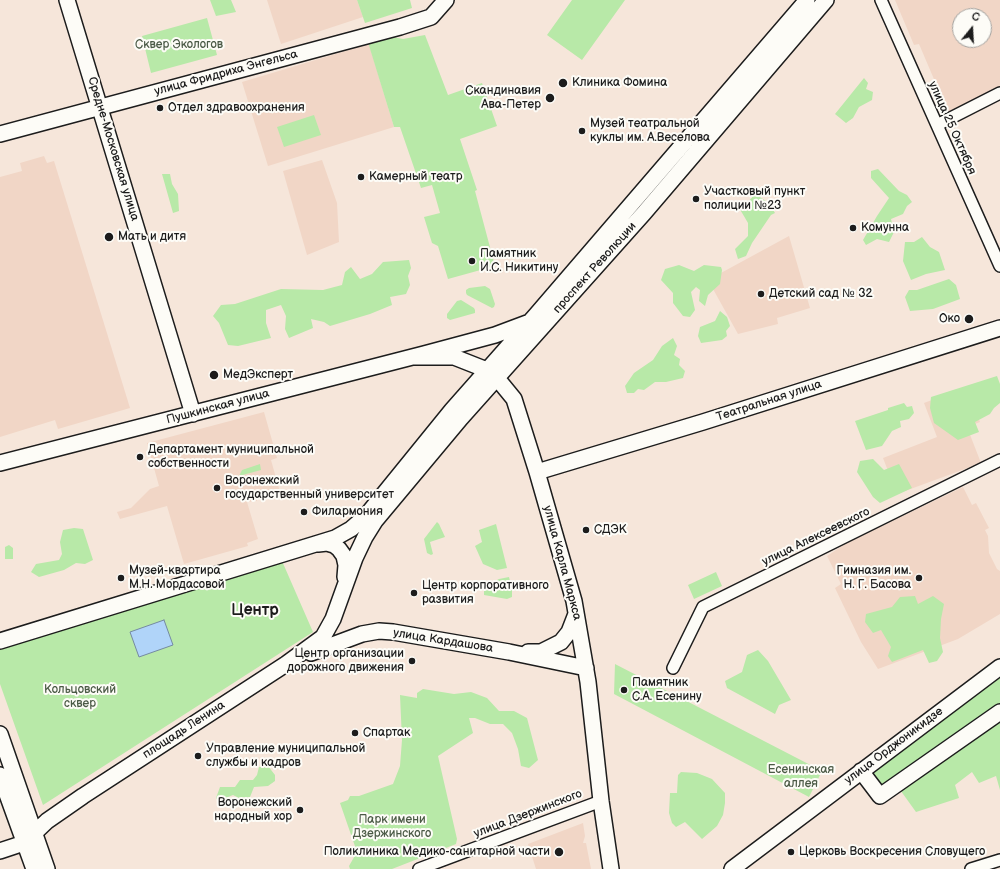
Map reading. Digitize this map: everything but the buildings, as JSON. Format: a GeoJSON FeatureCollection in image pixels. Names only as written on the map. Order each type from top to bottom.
{"type":"FeatureCollection","features":[{"type":"Feature","properties":{"kind":"street","name":"Средне-Московская улица"},"geometry":{"type":"LineString","coordinates":[[67,0],[193,414]]}},
{"type":"Feature","properties":{"kind":"street","name":"улица Фридриха Энгельса"},"geometry":{"type":"LineString","coordinates":[[0,134],[400,27],[431,17],[446,0]]}},
{"type":"Feature","properties":{"kind":"street","name":"проспект Революции"},"geometry":{"type":"LineString","coordinates":[[365,537],[375,522],[461,418],[528,323],[807,0]]}},
{"type":"Feature","properties":{"kind":"street","name":"проспект Революции"},"geometry":{"type":"LineString","coordinates":[[351,529],[366,516],[452,410],[492,374],[644,213],[826,0]]}},
{"type":"Feature","properties":{"kind":"street","name":"улица 25 Октября"},"geometry":{"type":"LineString","coordinates":[[881,0],[1000,266]]}},
{"type":"Feature","properties":{"kind":"street"},"geometry":{"type":"LineString","coordinates":[[937,125],[1000,93]]}},
{"type":"Feature","properties":{"kind":"street","name":"Пушкинская улица"},"geometry":{"type":"LineString","coordinates":[[0,463],[414,357],[495,335],[528,323]]}},
{"type":"Feature","properties":{"kind":"street","name":"Театральная улица"},"geometry":{"type":"LineString","coordinates":[[537,472],[703,422],[1000,328]]}},
{"type":"Feature","properties":{"kind":"street","name":"улица Карла Маркса"},"geometry":{"type":"LineString","coordinates":[[414,357],[454,357],[492,374],[514,399],[537,472],[574,601],[586,668],[601,801],[611,869]]}},
{"type":"Feature","properties":{"kind":"street","name":"улица Алексеевского"},"geometry":{"type":"LineString","coordinates":[[673,668],[704,607],[1000,460]]}},
{"type":"Feature","properties":{"kind":"street","name":"площадь Ленина"},"geometry":{"type":"LineString","coordinates":[[0,641],[336,538],[351,529]]}},
{"type":"Feature","properties":{"kind":"street","name":"площадь Ленина"},"geometry":{"type":"LineString","coordinates":[[0,851],[30,839],[47,821],[83,796],[286,664],[323,637],[333,620],[344,586],[365,537]]}},
{"type":"Feature","properties":{"kind":"street","name":"площадь Ленина"},"geometry":{"type":"LineString","coordinates":[[311,545],[327,543],[334,545],[339,549],[344,556],[346,566],[344,586]]}},
{"type":"Feature","properties":{"kind":"street","name":"улица Кардашова"},"geometry":{"type":"LineString","coordinates":[[508,652],[540,652],[561,642],[569,632],[576,613]]}},
{"type":"Feature","properties":{"kind":"street","name":"улица Кардашова"},"geometry":{"type":"LineString","coordinates":[[286,664],[348,638],[379,631],[411,634],[586,668]]}},
{"type":"Feature","properties":{"kind":"street","name":"улица Орджоникидзе"},"geometry":{"type":"LineString","coordinates":[[732,869],[1000,667]]}},
{"type":"Feature","properties":{"kind":"street"},"geometry":{"type":"LineString","coordinates":[[861,771],[880,796],[1000,712]]}},
{"type":"Feature","properties":{"kind":"street"},"geometry":{"type":"LineString","coordinates":[[0,734],[30,839],[34,869]]}},
{"type":"Feature","properties":{"kind":"street"},"geometry":{"type":"LineString","coordinates":[[0,776],[30,839],[47,869]]}},
{"type":"Feature","properties":{"kind":"street","name":"улица Дзержинского"},"geometry":{"type":"LineString","coordinates":[[419,869],[601,801]]}},
{"type":"Feature","properties":{"kind":"street"},"geometry":{"type":"LineString","coordinates":[[971,869],[1000,860]]}},
{"type":"Feature","properties":{"kind":"shaded area"},"geometry":{"type":"Polygon","coordinates":[[[267,0],[357,0],[363,17],[281,44],[267,0]]]}},
{"type":"Feature","properties":{"kind":"shaded area"},"geometry":{"type":"Polygon","coordinates":[[[895,0],[1000,0],[1000,87],[948,112],[919,44],[914,45],[895,0]]]}},
{"type":"Feature","properties":{"kind":"shaded area"},"geometry":{"type":"Polygon","coordinates":[[[369,44],[394,127],[268,166],[242,82],[369,44]]]}},
{"type":"Feature","properties":{"kind":"shaded area"},"geometry":{"type":"Polygon","coordinates":[[[44,156],[47,163],[54,161],[130,408],[58,429],[55,420],[0,437],[0,177],[22,171],[20,163],[44,156]]]}},
{"type":"Feature","properties":{"kind":"shaded area"},"geometry":{"type":"Polygon","coordinates":[[[322,160],[337,203],[339,242],[307,255],[283,171],[322,160]]]}},
{"type":"Feature","properties":{"kind":"shaded area","name":"Детский сад № 32"},"geometry":{"type":"Polygon","coordinates":[[[789,236],[810,308],[777,318],[778,324],[738,334],[708,280],[789,236]]]}},
{"type":"Feature","properties":{"kind":"shaded area"},"geometry":{"type":"Polygon","coordinates":[[[966,387],[980,422],[967,427],[981,463],[897,494],[883,458],[937,437],[924,403],[966,387]]]}},
{"type":"Feature","properties":{"kind":"shaded area","name":"Воронежский государственный университет"},"geometry":{"type":"Polygon","coordinates":[[[264,412],[277,458],[271,460],[280,492],[271,495],[270,492],[256,496],[257,501],[247,502],[258,539],[247,543],[248,546],[184,564],[167,506],[120,519],[117,512],[131,508],[150,489],[159,486],[147,443],[264,412]]]}},
{"type":"Feature","properties":{"kind":"shaded area","name":"Гимназия им. Н. Г. Басова"},"geometry":{"type":"Polygon","coordinates":[[[963,487],[972,505],[976,503],[989,528],[985,530],[988,536],[989,553],[997,569],[1000,571],[1000,614],[958,639],[878,669],[861,642],[835,588],[841,584],[827,556],[845,544],[963,487]]]}},
{"type":"Feature","properties":{"kind":"shaded area","name":"Поликлиника Медико-санитарной части"},"geometry":{"type":"Polygon","coordinates":[[[583,823],[585,836],[583,843],[586,843],[591,869],[536,869],[528,844],[583,823]]]}},
{"type":"Feature","properties":{"kind":"green space"},"geometry":{"type":"Polygon","coordinates":[[[210,0],[231,0],[236,12],[216,16],[210,0]]]}},
{"type":"Feature","properties":{"kind":"green space"},"geometry":{"type":"Polygon","coordinates":[[[357,0],[410,0],[412,8],[365,23],[357,0]]]}},
{"type":"Feature","properties":{"kind":"green space"},"geometry":{"type":"Polygon","coordinates":[[[572,0],[625,0],[582,60],[547,35],[572,0]]]}},
{"type":"Feature","properties":{"kind":"green space","name":"Сквер Экологов"},"geometry":{"type":"Polygon","coordinates":[[[207,18],[217,55],[151,73],[142,36],[207,18]]]}},
{"type":"Feature","properties":{"kind":"green space"},"geometry":{"type":"Polygon","coordinates":[[[383,35],[403,39],[425,35],[448,95],[482,83],[497,126],[460,139],[477,190],[475,191],[495,266],[448,279],[438,246],[432,243],[424,217],[440,213],[432,185],[421,188],[400,127],[394,127],[367,39],[383,35]]]}},
{"type":"Feature","properties":{"kind":"green space"},"geometry":{"type":"Polygon","coordinates":[[[864,78],[868,83],[866,89],[873,92],[872,100],[859,107],[853,118],[846,123],[835,114],[864,78]]]}},
{"type":"Feature","properties":{"kind":"green space"},"geometry":{"type":"Polygon","coordinates":[[[314,115],[321,135],[284,147],[277,127],[314,115]]]}},
{"type":"Feature","properties":{"kind":"green space"},"geometry":{"type":"Polygon","coordinates":[[[878,169],[899,191],[907,195],[912,202],[907,206],[903,214],[891,219],[894,232],[889,242],[877,239],[866,245],[863,240],[889,198],[871,178],[871,171],[878,169]]]}},
{"type":"Feature","properties":{"kind":"green space"},"geometry":{"type":"Polygon","coordinates":[[[162,174],[170,174],[172,184],[178,194],[179,211],[173,213],[162,174]]]}},
{"type":"Feature","properties":{"kind":"green space"},"geometry":{"type":"Polygon","coordinates":[[[755,194],[769,203],[775,213],[771,215],[752,243],[746,256],[738,259],[735,249],[748,236],[748,223],[738,206],[747,203],[755,194]]]}},
{"type":"Feature","properties":{"kind":"green space"},"geometry":{"type":"Polygon","coordinates":[[[922,237],[930,247],[939,252],[945,270],[926,274],[911,280],[903,261],[905,242],[914,242],[922,237]]]}},
{"type":"Feature","properties":{"kind":"green space"},"geometry":{"type":"Polygon","coordinates":[[[409,260],[411,268],[408,276],[410,285],[406,294],[390,297],[392,305],[370,314],[330,326],[324,322],[311,319],[313,328],[289,338],[285,329],[286,316],[281,305],[266,310],[266,323],[271,338],[238,346],[228,345],[219,323],[213,316],[221,305],[235,304],[281,289],[323,290],[342,285],[345,272],[351,267],[360,279],[372,274],[383,262],[409,260]]]}},
{"type":"Feature","properties":{"kind":"green space"},"geometry":{"type":"Polygon","coordinates":[[[679,265],[694,271],[704,265],[721,267],[722,270],[720,284],[708,295],[705,306],[699,301],[700,290],[696,287],[691,292],[695,310],[690,317],[683,316],[673,303],[673,293],[661,280],[665,269],[679,265]]]}},
{"type":"Feature","properties":{"kind":"green space"},"geometry":{"type":"Polygon","coordinates":[[[949,279],[956,285],[960,299],[933,309],[910,311],[905,297],[909,290],[917,290],[949,279]]]}},
{"type":"Feature","properties":{"kind":"green space"},"geometry":{"type":"Polygon","coordinates":[[[485,286],[490,289],[495,304],[492,308],[467,295],[466,293],[466,290],[469,288],[485,286]]]}},
{"type":"Feature","properties":{"kind":"green space"},"geometry":{"type":"Polygon","coordinates":[[[461,300],[474,308],[475,313],[450,320],[447,318],[447,314],[457,301],[461,300]]]}},
{"type":"Feature","properties":{"kind":"green space"},"geometry":{"type":"Polygon","coordinates":[[[720,311],[727,317],[730,326],[726,331],[727,336],[722,340],[701,343],[698,336],[700,327],[715,321],[720,311]]]}},
{"type":"Feature","properties":{"kind":"green space"},"geometry":{"type":"Polygon","coordinates":[[[673,338],[677,346],[674,355],[680,359],[679,365],[685,371],[683,378],[666,382],[655,382],[644,390],[638,389],[634,393],[627,393],[625,386],[634,373],[653,360],[662,346],[673,338]]]}},
{"type":"Feature","properties":{"kind":"green space"},"geometry":{"type":"Polygon","coordinates":[[[997,376],[1000,384],[1000,403],[990,414],[975,422],[979,432],[958,440],[934,423],[930,408],[931,397],[997,376]]]}},
{"type":"Feature","properties":{"kind":"green space"},"geometry":{"type":"Polygon","coordinates":[[[904,403],[907,407],[912,406],[914,413],[909,419],[900,421],[901,427],[892,431],[882,446],[866,450],[855,421],[904,403]]]}},
{"type":"Feature","properties":{"kind":"green space"},"geometry":{"type":"Polygon","coordinates":[[[873,459],[884,470],[899,464],[912,488],[880,503],[873,497],[857,472],[860,461],[873,459]]]}},
{"type":"Feature","properties":{"kind":"green space"},"geometry":{"type":"Polygon","coordinates":[[[260,464],[261,470],[239,476],[242,470],[260,464]]]}},
{"type":"Feature","properties":{"kind":"green space"},"geometry":{"type":"Polygon","coordinates":[[[437,522],[445,537],[430,542],[433,554],[431,555],[427,553],[424,539],[437,522]]]}},
{"type":"Feature","properties":{"kind":"green space"},"geometry":{"type":"Polygon","coordinates":[[[496,524],[507,568],[497,570],[483,564],[475,546],[482,542],[479,530],[496,524]]]}},
{"type":"Feature","properties":{"kind":"green space"},"geometry":{"type":"Polygon","coordinates":[[[74,528],[83,529],[93,560],[85,564],[76,563],[64,570],[39,577],[31,572],[36,564],[59,560],[62,554],[60,542],[63,530],[74,528]]]}},
{"type":"Feature","properties":{"kind":"green space"},"geometry":{"type":"Polygon","coordinates":[[[9,545],[13,548],[13,559],[5,559],[5,547],[9,545]]]}},
{"type":"Feature","properties":{"kind":"green space","name":"Кольцовский сквер"},"geometry":{"type":"Polygon","coordinates":[[[282,561],[313,632],[43,805],[0,684],[0,649],[108,614],[282,561]]]}},
{"type":"Feature","properties":{"kind":"green space"},"geometry":{"type":"Polygon","coordinates":[[[716,572],[722,586],[694,599],[688,585],[716,572]]]}},
{"type":"Feature","properties":{"kind":"green space"},"geometry":{"type":"Polygon","coordinates":[[[509,577],[512,597],[507,599],[484,595],[484,589],[489,584],[499,579],[509,577]]]}},
{"type":"Feature","properties":{"kind":"green space"},"geometry":{"type":"Polygon","coordinates":[[[915,596],[918,604],[933,596],[944,604],[941,619],[940,638],[943,652],[937,661],[929,663],[923,650],[892,662],[888,656],[891,647],[881,630],[873,633],[865,622],[866,614],[892,607],[900,597],[915,596]]]}},
{"type":"Feature","properties":{"kind":"green space"},"geometry":{"type":"Polygon","coordinates":[[[758,650],[768,661],[791,700],[779,705],[775,714],[727,688],[725,681],[742,672],[747,655],[758,650]]]}},
{"type":"Feature","properties":{"kind":"green space","name":"Есенинская аллея"},"geometry":{"type":"Polygon","coordinates":[[[615,664],[822,771],[809,797],[614,694],[615,664]]]}},
{"type":"Feature","properties":{"kind":"green space"},"geometry":{"type":"Polygon","coordinates":[[[1000,676],[1000,708],[884,788],[872,771],[1000,676]]]}},
{"type":"Feature","properties":{"kind":"green space","name":"Парк имени Дзержинского"},"geometry":{"type":"Polygon","coordinates":[[[423,689],[454,694],[471,692],[487,698],[499,711],[514,711],[527,718],[538,760],[529,768],[521,766],[518,749],[512,733],[503,724],[490,724],[475,718],[469,718],[473,733],[438,756],[457,839],[456,844],[392,869],[350,869],[349,866],[357,852],[340,803],[348,800],[350,796],[359,796],[393,784],[400,766],[402,740],[400,695],[417,698],[417,693],[423,689]]]}},
{"type":"Feature","properties":{"kind":"green space"},"geometry":{"type":"Polygon","coordinates":[[[1000,717],[1000,790],[996,776],[979,783],[972,772],[955,785],[959,798],[916,812],[898,787],[1000,717]]]}},
{"type":"Feature","properties":{"kind":"green space"},"geometry":{"type":"Polygon","coordinates":[[[268,766],[275,775],[275,781],[268,786],[254,787],[250,797],[239,798],[233,795],[218,801],[216,798],[220,787],[235,787],[240,780],[253,780],[257,775],[259,767],[268,766]]]}},
{"type":"Feature","properties":{"kind":"green space"},"geometry":{"type":"Polygon","coordinates":[[[681,772],[697,773],[712,779],[725,793],[723,815],[717,826],[702,839],[685,822],[676,827],[672,823],[669,813],[670,793],[677,793],[678,775],[681,772]]]}},
{"type":"Feature","properties":{"kind":"water"},"geometry":{"type":"Polygon","coordinates":[[[164,620],[173,645],[139,657],[130,632],[164,620]]]}},
{"type":"Feature","properties":{"kind":"place","name":"Клиника Фомина"},"geometry":{"type":"Point","coordinates":[563,83]}},
{"type":"Feature","properties":{"kind":"place","name":"Скандинавия Ава-Петер"},"geometry":{"type":"Point","coordinates":[550,98]}},
{"type":"Feature","properties":{"kind":"place","name":"Отдел здравоохранения"},"geometry":{"type":"Point","coordinates":[160,108]}},
{"type":"Feature","properties":{"kind":"place","name":"Музей театральной куклы им. А.Веселова"},"geometry":{"type":"Point","coordinates":[582,131]}},
{"type":"Feature","properties":{"kind":"place","name":"Камерный театр"},"geometry":{"type":"Point","coordinates":[361,177]}},
{"type":"Feature","properties":{"kind":"place","name":"Участковый пункт полиции №23"},"geometry":{"type":"Point","coordinates":[696,199]}},
{"type":"Feature","properties":{"kind":"place","name":"Комунна"},"geometry":{"type":"Point","coordinates":[853,228]}},
{"type":"Feature","properties":{"kind":"place","name":"Мать и дитя"},"geometry":{"type":"Point","coordinates":[109,237]}},
{"type":"Feature","properties":{"kind":"place","name":"Памятник И.С. Никитину"},"geometry":{"type":"Point","coordinates":[472,261]}},
{"type":"Feature","properties":{"kind":"place","name":"Детский сад № 32"},"geometry":{"type":"Point","coordinates":[761,294]}},
{"type":"Feature","properties":{"kind":"place","name":"Око"},"geometry":{"type":"Point","coordinates":[969,319]}},
{"type":"Feature","properties":{"kind":"place","name":"МедЭксперт"},"geometry":{"type":"Point","coordinates":[214,375]}},
{"type":"Feature","properties":{"kind":"place","name":"Департамент муниципальной собственности"},"geometry":{"type":"Point","coordinates":[140,457]}},
{"type":"Feature","properties":{"kind":"place","name":"Воронежский государственный университет"},"geometry":{"type":"Point","coordinates":[217,488]}},
{"type":"Feature","properties":{"kind":"place","name":"Филармония"},"geometry":{"type":"Point","coordinates":[304,512]}},
{"type":"Feature","properties":{"kind":"place","name":"СДЭК"},"geometry":{"type":"Point","coordinates":[586,530]}},
{"type":"Feature","properties":{"kind":"place","name":"Музей-квартира М.Н. Мордасовой"},"geometry":{"type":"Point","coordinates":[121,578]}},
{"type":"Feature","properties":{"kind":"place","name":"Гимназия им. Н. Г. Басова"},"geometry":{"type":"Point","coordinates":[919,578]}},
{"type":"Feature","properties":{"kind":"place","name":"Центр корпоративного развития"},"geometry":{"type":"Point","coordinates":[414,593]}},
{"type":"Feature","properties":{"kind":"place","name":"Центр организации дорожного движения"},"geometry":{"type":"Point","coordinates":[412,661]}},
{"type":"Feature","properties":{"kind":"place","name":"Памятник С.А. Есенину"},"geometry":{"type":"Point","coordinates":[624,690]}},
{"type":"Feature","properties":{"kind":"place","name":"Спартак"},"geometry":{"type":"Point","coordinates":[355,733]}},
{"type":"Feature","properties":{"kind":"place","name":"Управление муниципальной службы и кадров"},"geometry":{"type":"Point","coordinates":[198,756]}},
{"type":"Feature","properties":{"kind":"place","name":"Воронежский народный хор"},"geometry":{"type":"Point","coordinates":[300,810]}},
{"type":"Feature","properties":{"kind":"place","name":"Поликлиника Медико-санитарной части"},"geometry":{"type":"Point","coordinates":[559,852]}},
{"type":"Feature","properties":{"kind":"place","name":"Церковь Воскресения Словущего"},"geometry":{"type":"Point","coordinates":[791,852]}},
{"type":"Feature","properties":{"kind":"district","name":"Центр"},"geometry":{"type":"Point","coordinates":[255,611]}}]}
